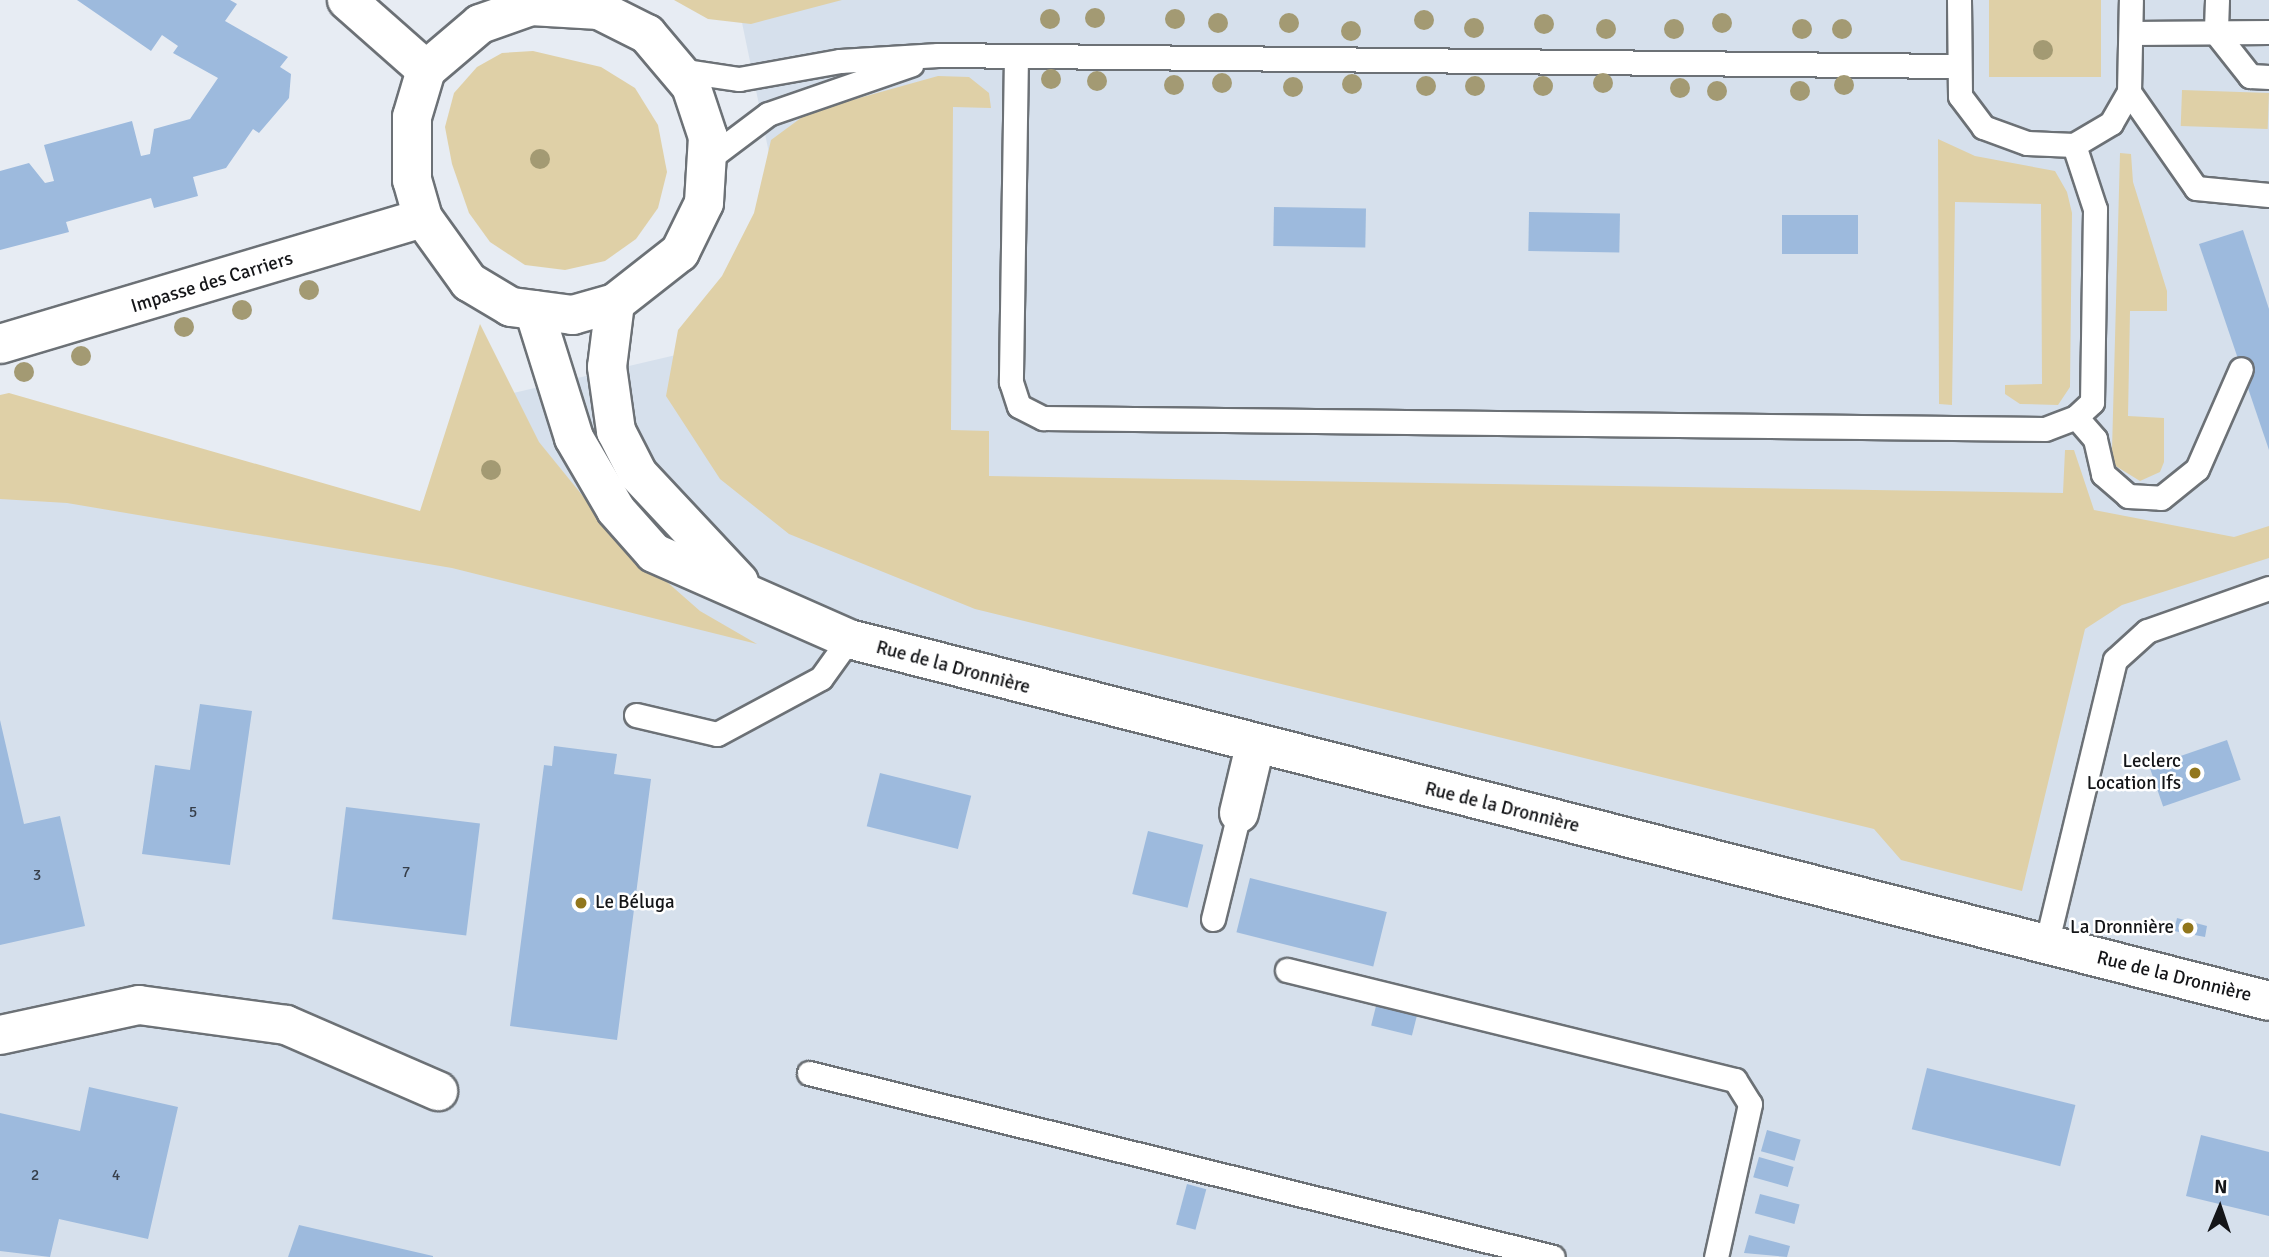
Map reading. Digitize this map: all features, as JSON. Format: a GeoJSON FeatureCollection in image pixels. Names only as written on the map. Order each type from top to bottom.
{"type":"FeatureCollection","features":[{"type":"Feature","properties":{"kind":"street"},"geometry":{"type":"LineString","coordinates":[[346,0],[426,70]]}},
{"type":"Feature","properties":{"kind":"street"},"geometry":{"type":"LineString","coordinates":[[531,3],[598,10],[647,34],[691,86],[708,137],[704,203],[680,252],[615,303],[573,315],[511,307],[469,282],[423,218],[412,180],[412,117],[426,70],[480,24],[531,3]]}},
{"type":"Feature","properties":{"kind":"street","name":"Impasse des Carriers"},"geometry":{"type":"LineString","coordinates":[[0,344],[423,218]]}},
{"type":"Feature","properties":{"kind":"street","name":"Rue de la Dronnière"},"geometry":{"type":"LineString","coordinates":[[615,303],[607,367],[616,431],[638,474],[745,588]]}},
{"type":"Feature","properties":{"kind":"street","name":"Rue de la Dronnière"},"geometry":{"type":"LineString","coordinates":[[534,310],[574,438],[616,510],[654,553],[745,588],[849,639],[1255,746],[2269,1001]]}},
{"type":"Feature","properties":{"kind":"street"},"geometry":{"type":"LineString","coordinates":[[1239,813],[1255,746]]}},
{"type":"Feature","properties":{"kind":"street"},"geometry":{"type":"LineString","coordinates":[[0,1035],[139,1005],[286,1025],[438,1091]]}},
{"type":"Feature","properties":{"kind":"lane"},"geometry":{"type":"LineString","coordinates":[[1959,0],[1960,96],[1983,127],[2027,143],[2074,145],[2111,123],[2129,92],[2131,0]]}},
{"type":"Feature","properties":{"kind":"lane"},"geometry":{"type":"LineString","coordinates":[[2217,0],[2216,33],[2250,76],[2269,77]]}},
{"type":"Feature","properties":{"kind":"lane"},"geometry":{"type":"LineString","coordinates":[[2131,33],[2269,32]]}},
{"type":"Feature","properties":{"kind":"lane"},"geometry":{"type":"LineString","coordinates":[[678,70],[739,79],[840,61],[939,55],[1959,66]]}},
{"type":"Feature","properties":{"kind":"lane"},"geometry":{"type":"LineString","coordinates":[[707,160],[768,114],[939,55]]}},
{"type":"Feature","properties":{"kind":"lane"},"geometry":{"type":"LineString","coordinates":[[1016,57],[1011,382],[1019,406],[1043,418],[2045,429],[2076,417],[2092,402],[2095,209],[2074,145]]}},
{"type":"Feature","properties":{"kind":"lane"},"geometry":{"type":"LineString","coordinates":[[2129,92],[2196,188],[2269,195]]}},
{"type":"Feature","properties":{"kind":"lane"},"geometry":{"type":"LineString","coordinates":[[2076,417],[2095,439],[2104,474],[2128,496],[2161,498],[2197,469],[2241,369]]}},
{"type":"Feature","properties":{"kind":"lane"},"geometry":{"type":"LineString","coordinates":[[2046,945],[2115,660],[2147,631],[2269,588]]}},
{"type":"Feature","properties":{"kind":"lane"},"geometry":{"type":"LineString","coordinates":[[636,715],[718,734],[821,678],[849,639]]}},
{"type":"Feature","properties":{"kind":"lane"},"geometry":{"type":"LineString","coordinates":[[1213,919],[1239,813]]}},
{"type":"Feature","properties":{"kind":"lane"},"geometry":{"type":"LineString","coordinates":[[1287,970],[1735,1080],[1750,1104],[1716,1257]]}},
{"type":"Feature","properties":{"kind":"lane"},"geometry":{"type":"LineString","coordinates":[[809,1073],[1553,1257]]}},
{"type":"Feature","properties":{"kind":"shaded area"},"geometry":{"type":"Polygon","coordinates":[[[674,0],[842,0],[751,24],[708,19],[674,0]]]}},
{"type":"Feature","properties":{"kind":"shaded area"},"geometry":{"type":"Polygon","coordinates":[[[705,0],[2269,0],[2269,1257],[0,1257],[0,490],[453,563],[500,396],[693,351],[776,187],[740,13],[705,0]]]}},
{"type":"Feature","properties":{"kind":"shaded area"},"geometry":{"type":"Polygon","coordinates":[[[1989,0],[2101,0],[2101,77],[1989,77],[1989,0]]]}},
{"type":"Feature","properties":{"kind":"shaded area"},"geometry":{"type":"Polygon","coordinates":[[[533,51],[601,67],[635,88],[658,125],[667,172],[658,208],[636,239],[605,261],[565,270],[525,265],[490,242],[469,213],[452,164],[445,127],[454,93],[477,67],[502,53],[533,51]]]}},
{"type":"Feature","properties":{"kind":"shaded area"},"geometry":{"type":"Polygon","coordinates":[[[938,76],[969,77],[989,93],[991,108],[953,107],[951,430],[989,431],[989,476],[2063,493],[2065,450],[2074,450],[2094,510],[2234,537],[2269,526],[2269,558],[2122,605],[2085,629],[2022,891],[1901,860],[1874,829],[975,609],[789,534],[720,479],[666,396],[678,330],[722,276],[754,213],[771,140],[809,112],[938,76]]]}},
{"type":"Feature","properties":{"kind":"shaded area"},"geometry":{"type":"Polygon","coordinates":[[[2182,90],[2269,93],[2268,129],[2181,126],[2182,90]]]}},
{"type":"Feature","properties":{"kind":"shaded area"},"geometry":{"type":"Polygon","coordinates":[[[1938,139],[1975,156],[2055,171],[2067,192],[2072,213],[2070,387],[2058,405],[2020,404],[2005,394],[2005,385],[2042,384],[2041,204],[1955,202],[1952,405],[1939,404],[1938,139]]]}},
{"type":"Feature","properties":{"kind":"shaded area"},"geometry":{"type":"Polygon","coordinates":[[[2120,153],[2131,154],[2133,182],[2167,291],[2167,311],[2130,311],[2128,416],[2164,418],[2164,462],[2160,472],[2140,481],[2114,465],[2112,450],[2120,153]]]}},
{"type":"Feature","properties":{"kind":"shaded area"},"geometry":{"type":"Polygon","coordinates":[[[480,324],[539,442],[617,538],[700,611],[757,644],[452,568],[67,503],[0,499],[0,395],[9,393],[420,511],[480,324]]]}},
{"type":"Feature","properties":{"kind":"building"},"geometry":{"type":"Polygon","coordinates":[[[77,0],[230,0],[237,4],[225,21],[288,57],[280,67],[291,74],[289,98],[259,133],[253,129],[226,168],[193,177],[198,196],[154,208],[151,198],[66,222],[69,232],[0,250],[0,171],[29,163],[45,183],[54,181],[44,145],[132,121],[141,156],[150,154],[154,129],[190,119],[218,78],[173,53],[178,46],[162,35],[151,51],[77,0]]]}},
{"type":"Feature","properties":{"kind":"building"},"geometry":{"type":"Polygon","coordinates":[[[1274,207],[1366,209],[1365,248],[1273,246],[1274,207]]]}},
{"type":"Feature","properties":{"kind":"building"},"geometry":{"type":"Polygon","coordinates":[[[1529,212],[1620,214],[1619,253],[1528,251],[1529,212]]]}},
{"type":"Feature","properties":{"kind":"building"},"geometry":{"type":"Polygon","coordinates":[[[1782,215],[1858,215],[1858,254],[1782,254],[1782,215]]]}},
{"type":"Feature","properties":{"kind":"building"},"geometry":{"type":"Polygon","coordinates":[[[2243,230],[2269,309],[2269,450],[2199,244],[2243,230]]]}},
{"type":"Feature","properties":{"kind":"building"},"geometry":{"type":"Polygon","coordinates":[[[200,704],[252,711],[230,865],[142,854],[155,765],[190,770],[200,704]]]}},
{"type":"Feature","properties":{"kind":"building"},"geometry":{"type":"Polygon","coordinates":[[[0,720],[24,824],[60,816],[85,926],[0,945],[0,720]]]}},
{"type":"Feature","properties":{"kind":"building","name":"Leclerc Location Ifs"},"geometry":{"type":"Polygon","coordinates":[[[2227,740],[2241,780],[2163,806],[2149,767],[2227,740]]]}},
{"type":"Feature","properties":{"kind":"building","name":"Le Béluga"},"geometry":{"type":"Polygon","coordinates":[[[554,746],[617,754],[614,774],[651,779],[617,1040],[510,1026],[544,765],[552,766],[554,746]]]}},
{"type":"Feature","properties":{"kind":"building"},"geometry":{"type":"Polygon","coordinates":[[[880,773],[971,796],[958,849],[867,826],[880,773]]]}},
{"type":"Feature","properties":{"kind":"building"},"geometry":{"type":"Polygon","coordinates":[[[346,807],[480,823],[466,936],[332,919],[346,807]]]}},
{"type":"Feature","properties":{"kind":"building"},"geometry":{"type":"Polygon","coordinates":[[[1148,831],[1203,845],[1188,908],[1132,894],[1148,831]]]}},
{"type":"Feature","properties":{"kind":"building"},"geometry":{"type":"Polygon","coordinates":[[[1250,878],[1387,912],[1373,966],[1236,932],[1250,878]]]}},
{"type":"Feature","properties":{"kind":"building"},"geometry":{"type":"Polygon","coordinates":[[[2177,918],[2207,926],[2205,937],[2174,931],[2177,918]]]}},
{"type":"Feature","properties":{"kind":"building"},"geometry":{"type":"Polygon","coordinates":[[[1376,1006],[1417,1016],[1412,1036],[1371,1025],[1376,1006]]]}},
{"type":"Feature","properties":{"kind":"building"},"geometry":{"type":"Polygon","coordinates":[[[1927,1068],[2075,1105],[2060,1166],[1912,1129],[1927,1068]]]}},
{"type":"Feature","properties":{"kind":"building"},"geometry":{"type":"Polygon","coordinates":[[[89,1087],[178,1107],[148,1239],[59,1219],[50,1257],[0,1251],[0,1113],[80,1131],[89,1087]]]}},
{"type":"Feature","properties":{"kind":"building"},"geometry":{"type":"Polygon","coordinates":[[[1767,1130],[1801,1140],[1795,1161],[1761,1151],[1767,1130]]]}},
{"type":"Feature","properties":{"kind":"building"},"geometry":{"type":"Polygon","coordinates":[[[2201,1135],[2269,1152],[2269,1216],[2186,1196],[2201,1135]]]}},
{"type":"Feature","properties":{"kind":"building"},"geometry":{"type":"Polygon","coordinates":[[[1759,1157],[1794,1167],[1788,1187],[1753,1177],[1759,1157]]]}},
{"type":"Feature","properties":{"kind":"building"},"geometry":{"type":"Polygon","coordinates":[[[1187,1184],[1206,1189],[1195,1230],[1176,1225],[1187,1184]]]}},
{"type":"Feature","properties":{"kind":"building"},"geometry":{"type":"Polygon","coordinates":[[[1760,1194],[1800,1205],[1794,1224],[1755,1213],[1760,1194]]]}},
{"type":"Feature","properties":{"kind":"building"},"geometry":{"type":"Polygon","coordinates":[[[299,1225],[433,1256],[433,1257],[288,1257],[299,1225]]]}},
{"type":"Feature","properties":{"kind":"building"},"geometry":{"type":"Polygon","coordinates":[[[1749,1235],[1790,1246],[1787,1257],[1744,1253],[1749,1235]]]}},
{"type":"Feature","properties":{"kind":"place","name":"Leclerc Location Ifs"},"geometry":{"type":"Point","coordinates":[2195,773]}},
{"type":"Feature","properties":{"kind":"place","name":"Le Béluga"},"geometry":{"type":"Point","coordinates":[581,903]}},
{"type":"Feature","properties":{"kind":"place","name":"La Dronnière"},"geometry":{"type":"Point","coordinates":[2188,928]}}]}
